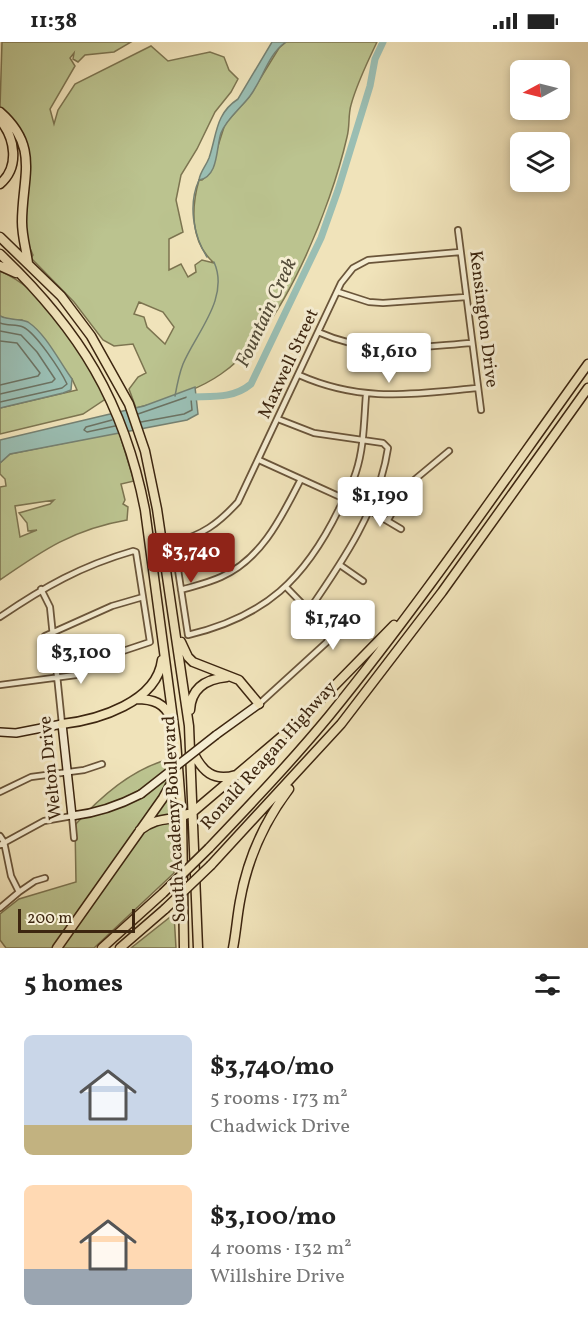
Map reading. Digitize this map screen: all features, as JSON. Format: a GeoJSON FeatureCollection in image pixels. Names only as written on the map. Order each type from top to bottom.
{"type":"FeatureCollection","features":[{"type":"Feature","properties":{"kind":"highway"},"geometry":{"type":"LineString","coordinates":[[0,112],[15,128],[26,152],[27,180],[22,229],[28,264]]}},
{"type":"Feature","properties":{"kind":"highway"},"geometry":{"type":"LineString","coordinates":[[0,120],[9,134],[14,151],[10,171],[0,184]]}},
{"type":"Feature","properties":{"kind":"highway","name":"South Academy Boulevard"},"geometry":{"type":"LineString","coordinates":[[0,237],[61,296],[91,336],[121,389],[140,434],[149,467],[189,726],[198,948]]}},
{"type":"Feature","properties":{"kind":"highway","name":"South Academy Boulevard"},"geometry":{"type":"LineString","coordinates":[[0,254],[34,286],[72,335],[110,398],[123,427],[137,475],[145,510],[176,741],[182,819],[184,948]]}},
{"type":"Feature","properties":{"kind":"highway"},"geometry":{"type":"LineString","coordinates":[[0,266],[15,272],[34,286]]}},
{"type":"Feature","properties":{"kind":"highway","name":"Ronald Reagan Highway"},"geometry":{"type":"LineString","coordinates":[[102,948],[209,848],[327,718],[411,608],[588,364]]}},
{"type":"Feature","properties":{"kind":"highway","name":"Ronald Reagan Highway"},"geometry":{"type":"LineString","coordinates":[[120,948],[211,865],[322,746],[399,650],[588,388]]}},
{"type":"Feature","properties":{"kind":"highway"},"geometry":{"type":"LineString","coordinates":[[140,830],[159,819],[182,819],[194,811],[300,721],[411,608]]}},
{"type":"Feature","properties":{"kind":"highway"},"geometry":{"type":"LineString","coordinates":[[173,616],[188,657],[201,666],[232,677],[247,687],[259,704]]}},
{"type":"Feature","properties":{"kind":"highway"},"geometry":{"type":"LineString","coordinates":[[62,724],[94,718],[136,699],[156,680],[161,669],[162,639]]}},
{"type":"Feature","properties":{"kind":"highway"},"geometry":{"type":"LineString","coordinates":[[189,726],[192,698],[198,688],[209,680],[232,677]]}},
{"type":"Feature","properties":{"kind":"highway"},"geometry":{"type":"LineString","coordinates":[[136,699],[150,699],[164,706],[170,716],[176,741]]}},
{"type":"Feature","properties":{"kind":"highway"},"geometry":{"type":"LineString","coordinates":[[233,948],[242,891],[258,842],[284,796],[322,746]]}},
{"type":"Feature","properties":{"kind":"highway"},"geometry":{"type":"LineString","coordinates":[[191,747],[199,764],[211,775],[227,777],[239,773]]}},
{"type":"Feature","properties":{"kind":"highway"},"geometry":{"type":"LineString","coordinates":[[57,948],[170,787],[177,757]]}},
{"type":"Feature","properties":{"kind":"highway"},"geometry":{"type":"LineString","coordinates":[[182,819],[190,826],[194,837]]}},
{"type":"Feature","properties":{"kind":"street","name":"Kensington Drive"},"geometry":{"type":"LineString","coordinates":[[458,230],[481,410]]}},
{"type":"Feature","properties":{"kind":"street","name":"Maxwell Street"},"geometry":{"type":"LineString","coordinates":[[181,590],[173,540],[200,535],[221,520],[238,502],[338,291],[353,268],[368,260],[460,252]]}},
{"type":"Feature","properties":{"kind":"street"},"geometry":{"type":"LineString","coordinates":[[338,291],[369,302],[383,303],[466,297]]}},
{"type":"Feature","properties":{"kind":"street"},"geometry":{"type":"LineString","coordinates":[[318,332],[339,342],[371,348],[472,343]]}},
{"type":"Feature","properties":{"kind":"street"},"geometry":{"type":"LineString","coordinates":[[299,375],[334,388],[366,395],[478,388]]}},
{"type":"Feature","properties":{"kind":"street"},"geometry":{"type":"LineString","coordinates":[[301,479],[277,527],[252,555],[222,577],[181,590],[188,635],[217,628],[244,616],[286,587],[322,543],[356,471],[362,442],[366,395]]}},
{"type":"Feature","properties":{"kind":"street"},"geometry":{"type":"LineString","coordinates":[[279,419],[314,433],[383,444],[387,448],[384,469],[369,510],[340,565],[309,610]]}},
{"type":"Feature","properties":{"kind":"street"},"geometry":{"type":"LineString","coordinates":[[388,520],[407,486],[449,451]]}},
{"type":"Feature","properties":{"kind":"street"},"geometry":{"type":"LineString","coordinates":[[258,460],[369,510],[401,529]]}},
{"type":"Feature","properties":{"kind":"street"},"geometry":{"type":"LineString","coordinates":[[0,618],[41,589],[100,560],[136,552],[150,642],[123,651],[76,675],[0,685]]}},
{"type":"Feature","properties":{"kind":"street"},"geometry":{"type":"LineString","coordinates":[[340,565],[363,581]]}},
{"type":"Feature","properties":{"kind":"street"},"geometry":{"type":"LineString","coordinates":[[2,843],[44,821],[95,813],[120,805],[141,794],[259,704],[327,642],[328,634],[325,627],[286,587]]}},
{"type":"Feature","properties":{"kind":"street","name":"Welton Drive"},"geometry":{"type":"LineString","coordinates":[[41,589],[50,607],[74,838]]}},
{"type":"Feature","properties":{"kind":"street"},"geometry":{"type":"LineString","coordinates":[[45,636],[112,606],[143,597]]}},
{"type":"Feature","properties":{"kind":"street"},"geometry":{"type":"LineString","coordinates":[[0,732],[16,733],[62,724]]}},
{"type":"Feature","properties":{"kind":"street"},"geometry":{"type":"LineString","coordinates":[[0,792],[31,777],[84,770],[102,764]]}},
{"type":"Feature","properties":{"kind":"street"},"geometry":{"type":"LineString","coordinates":[[0,836],[10,876],[19,892]]}},
{"type":"Feature","properties":{"kind":"street"},"geometry":{"type":"LineString","coordinates":[[0,908],[35,881],[45,878]]}},
{"type":"Feature","properties":{"kind":"green space"},"geometry":{"type":"Polygon","coordinates":[[[2,42],[131,42],[114,52],[85,55],[78,62],[73,59],[74,53],[70,58],[75,66],[50,109],[54,124],[58,110],[75,84],[151,46],[168,61],[210,52],[224,57],[229,70],[238,79],[215,112],[181,175],[176,200],[183,232],[169,239],[169,270],[181,264],[188,277],[196,272],[195,265],[202,260],[214,263],[200,245],[194,224],[199,180],[209,174],[225,124],[249,97],[279,48],[286,42],[377,42],[353,97],[348,133],[339,166],[316,232],[301,266],[264,330],[243,355],[212,380],[180,395],[136,408],[129,389],[138,377],[146,373],[133,344],[114,346],[103,340],[74,302],[31,258],[33,255],[26,235],[25,217],[30,165],[27,147],[18,128],[0,108],[2,42]],[[139,302],[134,314],[144,317],[147,327],[165,344],[174,327],[163,312],[139,302]]]}},
{"type":"Feature","properties":{"kind":"green space"},"geometry":{"type":"Polygon","coordinates":[[[0,271],[18,281],[50,309],[75,343],[107,398],[83,414],[0,434],[0,408],[77,390],[72,379],[22,320],[9,320],[0,316],[0,271]]]}},
{"type":"Feature","properties":{"kind":"green space"},"geometry":{"type":"Polygon","coordinates":[[[119,432],[134,481],[121,484],[125,500],[123,504],[128,507],[127,520],[91,529],[60,542],[0,580],[0,487],[6,486],[5,479],[0,474],[0,463],[10,454],[119,432]],[[54,500],[15,506],[20,537],[37,530],[28,531],[27,523],[19,513],[50,504],[54,500]]]}},
{"type":"Feature","properties":{"kind":"green space"},"geometry":{"type":"Polygon","coordinates":[[[170,759],[174,873],[94,948],[6,948],[0,940],[0,914],[19,899],[76,882],[75,825],[95,804],[130,776],[170,759]]]}},
{"type":"Feature","properties":{"kind":"green space"},"geometry":{"type":"Polygon","coordinates":[[[174,914],[176,948],[131,948],[174,914]]]}},
{"type":"Feature","properties":{"kind":"water"},"geometry":{"type":"Polygon","coordinates":[[[272,42],[286,42],[270,60],[250,96],[230,118],[221,133],[213,168],[205,178],[199,180],[209,158],[221,118],[230,105],[238,99],[272,42]]]}},
{"type":"Feature","properties":{"kind":"water"},"geometry":{"type":"Polygon","coordinates":[[[0,316],[28,322],[41,333],[72,379],[71,390],[0,408],[0,316]]]}},
{"type":"Feature","properties":{"kind":"water"},"geometry":{"type":"Polygon","coordinates":[[[195,387],[198,414],[187,420],[10,454],[0,463],[0,440],[144,406],[195,387]]]}},
{"type":"Feature","properties":{"kind":"waterway","name":"Fountain Creek"},"geometry":{"type":"LineString","coordinates":[[190,397],[230,394],[251,384],[321,238],[370,86],[375,59],[383,42]]}},
{"type":"Feature","properties":{"kind":"waterway"},"geometry":{"type":"LineString","coordinates":[[199,180],[193,209],[195,229],[207,257]]}},
{"type":"Feature","properties":{"kind":"waterway"},"geometry":{"type":"LineString","coordinates":[[175,396],[183,364],[215,302],[218,275],[214,262]]}}]}
